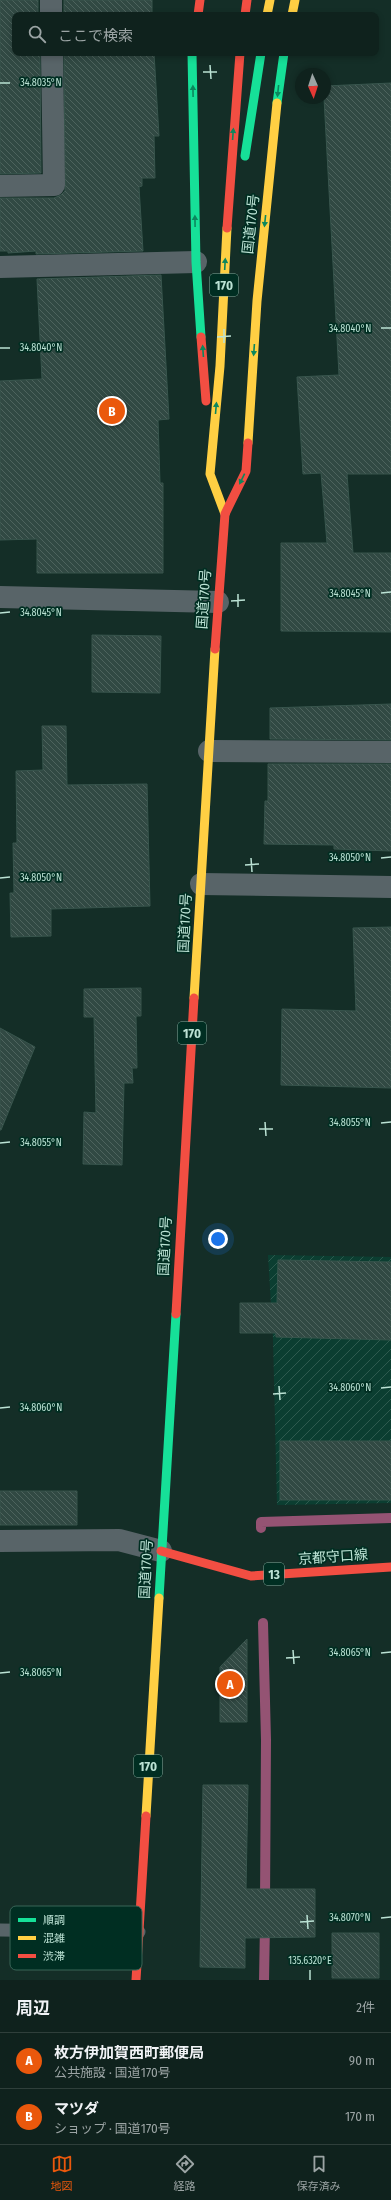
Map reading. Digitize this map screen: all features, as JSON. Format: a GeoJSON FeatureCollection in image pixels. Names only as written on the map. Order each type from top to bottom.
{"type":"FeatureCollection","features":[{"type":"Feature","properties":{"kind":"main road"},"geometry":{"type":"LineString","coordinates":[[198,12],[200,0]]}},
{"type":"Feature","properties":{"kind":"main road"},"geometry":{"type":"LineString","coordinates":[[245,12],[247,0]]}},
{"type":"Feature","properties":{"kind":"main road"},"geometry":{"type":"LineString","coordinates":[[268,12],[270,0]]}},
{"type":"Feature","properties":{"kind":"main road"},"geometry":{"type":"LineString","coordinates":[[293,12],[295,0]]}},
{"type":"Feature","properties":{"kind":"main road","name":"170"},"geometry":{"type":"LineString","coordinates":[[192,56],[196,262],[210,474]]}},
{"type":"Feature","properties":{"kind":"main road","name":"国道170号"},"geometry":{"type":"LineString","coordinates":[[225,514],[210,474],[220,366],[227,234],[240,56]]}},
{"type":"Feature","properties":{"kind":"main road"},"geometry":{"type":"LineString","coordinates":[[244,167],[261,56]]}},
{"type":"Feature","properties":{"kind":"main road","name":"国道170号"},"geometry":{"type":"LineString","coordinates":[[141,1906],[218,602],[225,514],[246,471],[257,301],[278,82],[283,56]]}},
{"type":"Feature","properties":{"kind":"main road","name":"170"},"geometry":{"type":"LineString","coordinates":[[227,234],[239,205]]}},
{"type":"Feature","properties":{"kind":"main road","name":"京都守口線"},"geometry":{"type":"LineString","coordinates":[[161,1552],[251,1576],[391,1567]]}},
{"type":"Feature","properties":{"kind":"main road","name":"国道170号"},"geometry":{"type":"LineString","coordinates":[[136,1980],[137,1970]]}},
{"type":"Feature","properties":{"kind":"street"},"geometry":{"type":"LineString","coordinates":[[51,0],[51,12]]}},
{"type":"Feature","properties":{"kind":"street"},"geometry":{"type":"LineString","coordinates":[[0,186],[54,185],[52,56]]}},
{"type":"Feature","properties":{"kind":"street"},"geometry":{"type":"LineString","coordinates":[[0,267],[196,262]]}},
{"type":"Feature","properties":{"kind":"street"},"geometry":{"type":"LineString","coordinates":[[0,597],[218,602]]}},
{"type":"Feature","properties":{"kind":"street"},"geometry":{"type":"LineString","coordinates":[[209,751],[391,752]]}},
{"type":"Feature","properties":{"kind":"street"},"geometry":{"type":"LineString","coordinates":[[201,884],[391,887]]}},
{"type":"Feature","properties":{"kind":"street"},"geometry":{"type":"LineString","coordinates":[[0,1541],[119,1540],[161,1552]]}},
{"type":"Feature","properties":{"kind":"lane"},"geometry":{"type":"LineString","coordinates":[[0,1930],[10,1930]]}},
{"type":"Feature","properties":{"kind":"shaded area"},"geometry":{"type":"Polygon","coordinates":[[[268,1255],[391,1257],[391,1503],[277,1505],[273,1339],[268,1255]]]}},
{"type":"Feature","properties":{"kind":"building"},"geometry":{"type":"Polygon","coordinates":[[[0,0],[38,0],[38,12],[12,12],[12,56],[40,56],[41,173],[0,174],[0,0]]]}},
{"type":"Feature","properties":{"kind":"building"},"geometry":{"type":"Polygon","coordinates":[[[64,0],[152,0],[152,12],[64,12],[64,0]]]}},
{"type":"Feature","properties":{"kind":"building"},"geometry":{"type":"Polygon","coordinates":[[[64,56],[154,56],[159,136],[154,136],[155,178],[142,178],[142,186],[139,187],[143,251],[36,254],[36,251],[8,253],[8,251],[0,251],[0,198],[54,198],[61,195],[65,191],[64,56]]]}},
{"type":"Feature","properties":{"kind":"building"},"geometry":{"type":"Polygon","coordinates":[[[391,83],[391,474],[347,474],[353,553],[391,553],[391,632],[281,631],[281,543],[327,543],[321,473],[303,474],[297,377],[339,375],[324,104],[331,104],[331,86],[391,83]]]}},
{"type":"Feature","properties":{"kind":"building"},"geometry":{"type":"Polygon","coordinates":[[[161,275],[169,419],[158,420],[160,483],[163,483],[163,573],[37,573],[37,539],[0,540],[0,381],[42,379],[37,279],[161,275]]]}},
{"type":"Feature","properties":{"kind":"building"},"geometry":{"type":"Polygon","coordinates":[[[92,635],[161,636],[160,693],[92,692],[92,635]]]}},
{"type":"Feature","properties":{"kind":"building"},"geometry":{"type":"Polygon","coordinates":[[[391,704],[391,740],[270,739],[270,708],[391,704]]]}},
{"type":"Feature","properties":{"kind":"building"},"geometry":{"type":"Polygon","coordinates":[[[42,726],[66,726],[67,785],[147,784],[150,906],[51,909],[51,936],[11,937],[10,893],[14,893],[13,843],[17,843],[16,771],[43,770],[42,726]]]}},
{"type":"Feature","properties":{"kind":"building"},"geometry":{"type":"Polygon","coordinates":[[[268,764],[391,764],[391,851],[334,849],[334,845],[264,844],[265,801],[268,801],[268,764]]]}},
{"type":"Feature","properties":{"kind":"building"},"geometry":{"type":"Polygon","coordinates":[[[391,927],[391,1088],[281,1085],[282,1009],[356,1011],[353,928],[391,927]]]}},
{"type":"Feature","properties":{"kind":"building"},"geometry":{"type":"Polygon","coordinates":[[[141,988],[141,1016],[136,1016],[137,1068],[132,1068],[133,1083],[124,1083],[122,1165],[83,1164],[84,1112],[96,1113],[94,1017],[84,1017],[84,989],[141,988]]]}},
{"type":"Feature","properties":{"kind":"building"},"geometry":{"type":"Polygon","coordinates":[[[0,1028],[35,1047],[1,1130],[0,1130],[0,1028]]]}},
{"type":"Feature","properties":{"kind":"building"},"geometry":{"type":"Polygon","coordinates":[[[278,1260],[391,1262],[391,1340],[276,1337],[276,1333],[240,1333],[240,1303],[277,1303],[278,1260]]]}},
{"type":"Feature","properties":{"kind":"building"},"geometry":{"type":"Polygon","coordinates":[[[280,1441],[391,1441],[391,1500],[280,1500],[280,1441]]]}},
{"type":"Feature","properties":{"kind":"building"},"geometry":{"type":"Polygon","coordinates":[[[0,1491],[77,1491],[77,1525],[0,1525],[0,1491]]]}},
{"type":"Feature","properties":{"kind":"building"},"geometry":{"type":"Polygon","coordinates":[[[247,1639],[247,1722],[220,1722],[220,1667],[247,1639]]]}},
{"type":"Feature","properties":{"kind":"building"},"geometry":{"type":"Polygon","coordinates":[[[203,1785],[248,1785],[246,1889],[315,1889],[315,1937],[245,1938],[245,1968],[200,1967],[203,1785]]]}},
{"type":"Feature","properties":{"kind":"building"},"geometry":{"type":"Polygon","coordinates":[[[332,1933],[379,1933],[379,1978],[332,1978],[332,1933]]]}},
{"type":"Feature","properties":{"kind":"waterway"},"geometry":{"type":"LineString","coordinates":[[261,1528],[261,1522],[391,1518]]}},
{"type":"Feature","properties":{"kind":"waterway"},"geometry":{"type":"LineString","coordinates":[[263,1623],[266,1740],[265,1902]]}},
{"type":"Feature","properties":{"kind":"waterway"},"geometry":{"type":"LineString","coordinates":[[264,1980],[265,1924]]}},
{"type":"Feature","properties":{"kind":"traffic: fast"},"geometry":{"type":"LineString","coordinates":[[192,56],[196,262],[201,337]]}},
{"type":"Feature","properties":{"kind":"traffic: fast"},"geometry":{"type":"LineString","coordinates":[[245,156],[261,56]]}},
{"type":"Feature","properties":{"kind":"traffic: fast"},"geometry":{"type":"LineString","coordinates":[[277,103],[284,56]]}},
{"type":"Feature","properties":{"kind":"traffic: fast"},"geometry":{"type":"LineString","coordinates":[[159,1598],[176,1314]]}},
{"type":"Feature","properties":{"kind":"traffic: slow"},"geometry":{"type":"LineString","coordinates":[[268,12],[270,0]]}},
{"type":"Feature","properties":{"kind":"traffic: slow"},"geometry":{"type":"LineString","coordinates":[[293,12],[295,0]]}},
{"type":"Feature","properties":{"kind":"traffic: slow"},"geometry":{"type":"LineString","coordinates":[[248,443],[257,301],[277,103]]}},
{"type":"Feature","properties":{"kind":"traffic: slow"},"geometry":{"type":"LineString","coordinates":[[225,514],[210,474],[220,366],[227,228]]}},
{"type":"Feature","properties":{"kind":"traffic: slow"},"geometry":{"type":"LineString","coordinates":[[194,998],[215,649]]}},
{"type":"Feature","properties":{"kind":"traffic: slow"},"geometry":{"type":"LineString","coordinates":[[146,1816],[159,1598]]}},
{"type":"Feature","properties":{"kind":"traffic: jam"},"geometry":{"type":"LineString","coordinates":[[198,12],[200,0]]}},
{"type":"Feature","properties":{"kind":"traffic: jam"},"geometry":{"type":"LineString","coordinates":[[245,12],[247,0]]}},
{"type":"Feature","properties":{"kind":"traffic: jam"},"geometry":{"type":"LineString","coordinates":[[227,228],[240,56]]}},
{"type":"Feature","properties":{"kind":"traffic: jam"},"geometry":{"type":"LineString","coordinates":[[201,337],[206,401]]}},
{"type":"Feature","properties":{"kind":"traffic: jam"},"geometry":{"type":"LineString","coordinates":[[215,649],[225,514],[246,471],[248,443]]}},
{"type":"Feature","properties":{"kind":"traffic: jam"},"geometry":{"type":"LineString","coordinates":[[176,1314],[194,998]]}},
{"type":"Feature","properties":{"kind":"traffic: jam"},"geometry":{"type":"LineString","coordinates":[[161,1551],[251,1576],[391,1567]]}},
{"type":"Feature","properties":{"kind":"traffic: jam"},"geometry":{"type":"LineString","coordinates":[[141,1906],[146,1816]]}},
{"type":"Feature","properties":{"kind":"traffic: jam"},"geometry":{"type":"LineString","coordinates":[[136,1980],[137,1970]]}},
{"type":"Feature","properties":{"kind":"place","name":"マツダ"},"geometry":{"type":"Point","coordinates":[112,411]}},
{"type":"Feature","properties":{"kind":"place","name":"枚方伊加賀西町郵便局"},"geometry":{"type":"Point","coordinates":[230,1684]}}]}
